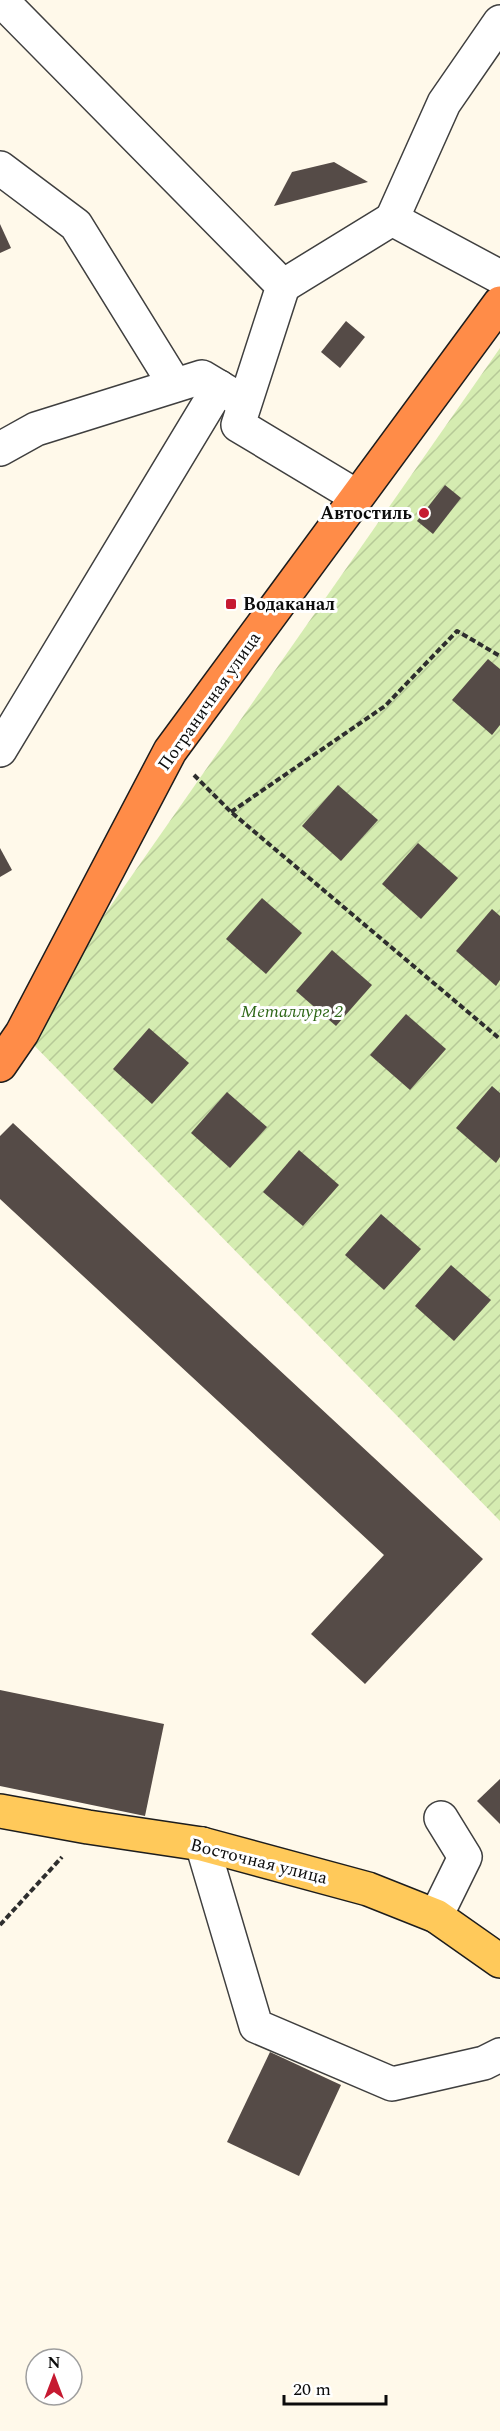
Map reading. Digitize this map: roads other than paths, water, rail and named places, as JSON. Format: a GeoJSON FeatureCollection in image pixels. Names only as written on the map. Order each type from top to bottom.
{"type":"FeatureCollection","features":[{"type":"Feature","properties":{"kind":"highway","name":"Пограничная улица"},"geometry":{"type":"LineString","coordinates":[[0,1065],[22,1033],[170,751],[500,303]]}},
{"type":"Feature","properties":{"kind":"main road","name":"Восточная улица"},"geometry":{"type":"LineString","coordinates":[[0,1810],[88,1827],[202,1844],[368,1889],[436,1916],[500,1960]]}},
{"type":"Feature","properties":{"kind":"lane"},"geometry":{"type":"LineString","coordinates":[[1,0],[283,286]]}},
{"type":"Feature","properties":{"kind":"lane"},"geometry":{"type":"LineString","coordinates":[[0,750],[232,395],[283,286],[392,219],[444,103],[500,21]]}},
{"type":"Feature","properties":{"kind":"lane"},"geometry":{"type":"LineString","coordinates":[[0,168],[76,225],[175,385]]}},
{"type":"Feature","properties":{"kind":"lane"},"geometry":{"type":"LineString","coordinates":[[392,219],[500,277]]}},
{"type":"Feature","properties":{"kind":"lane"},"geometry":{"type":"LineString","coordinates":[[0,449],[36,429],[202,377],[232,395],[362,488]]}},
{"type":"Feature","properties":{"kind":"lane"},"geometry":{"type":"LineString","coordinates":[[436,1916],[465,1857],[441,1818]]}},
{"type":"Feature","properties":{"kind":"lane"},"geometry":{"type":"LineString","coordinates":[[202,1844],[256,2026],[392,2084],[495,2066]]}},
{"type":"Feature","properties":{"kind":"place","name":"Автостиль"},"geometry":{"type":"Point","coordinates":[424,513]}},
{"type":"Feature","properties":{"kind":"place","name":"Водаканал"},"geometry":{"type":"Point","coordinates":[231,604]}},
{"type":"Feature","properties":{"kind":"park label","name":"Металлург 2"},"geometry":{"type":"Point","coordinates":[292,1011]}}]}
